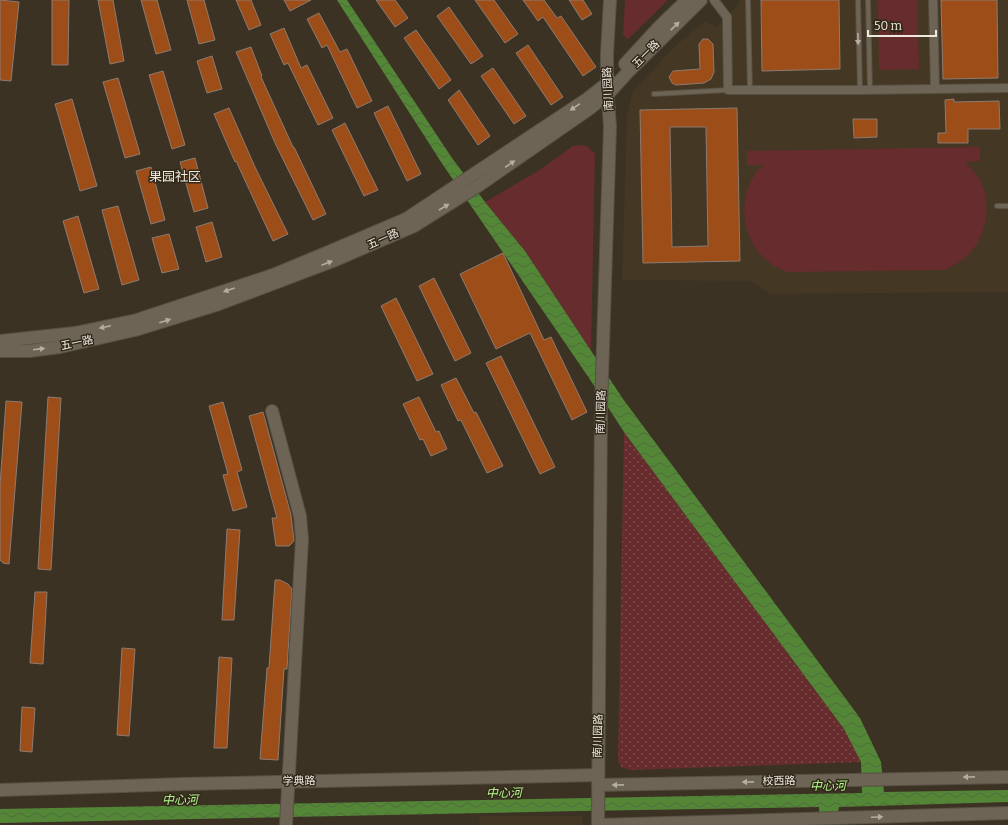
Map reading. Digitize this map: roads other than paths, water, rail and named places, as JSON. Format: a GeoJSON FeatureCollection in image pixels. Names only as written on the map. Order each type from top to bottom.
{"type":"FeatureCollection","features":[{"type":"Feature","properties":{"kind":"street","name":"南川园路"},"geometry":{"type":"LineString","coordinates":[[598,822],[601,408],[610,127],[606,54],[610,0]]}},
{"type":"Feature","properties":{"kind":"street","name":"五一路"},"geometry":{"type":"LineString","coordinates":[[0,351],[29,351],[60,347],[135,330],[219,304],[333,261],[414,226],[458,192],[589,110],[659,27],[687,0]]}},
{"type":"Feature","properties":{"kind":"street","name":"五一路"},"geometry":{"type":"LineString","coordinates":[[607,89],[628,72],[701,0]]}},
{"type":"Feature","properties":{"kind":"street"},"geometry":{"type":"LineString","coordinates":[[714,0],[727,16],[728,90],[1008,88]]}},
{"type":"Feature","properties":{"kind":"street"},"geometry":{"type":"LineString","coordinates":[[933,0],[935,89]]}},
{"type":"Feature","properties":{"kind":"street","name":"五一路"},"geometry":{"type":"LineString","coordinates":[[0,341],[75,333],[137,320],[273,275],[406,219],[458,192]]}},
{"type":"Feature","properties":{"kind":"street"},"geometry":{"type":"LineString","coordinates":[[272,411],[300,516],[302,539],[286,825]]}},
{"type":"Feature","properties":{"kind":"street","name":"校西路"},"geometry":{"type":"LineString","coordinates":[[598,783],[857,780],[1008,776]]}},
{"type":"Feature","properties":{"kind":"street","name":"学典路"},"geometry":{"type":"LineString","coordinates":[[0,790],[289,782],[598,783]]}},
{"type":"Feature","properties":{"kind":"street"},"geometry":{"type":"LineString","coordinates":[[598,822],[817,819],[1008,813]]}},
{"type":"Feature","properties":{"kind":"lane"},"geometry":{"type":"LineString","coordinates":[[748,0],[750,90]]}},
{"type":"Feature","properties":{"kind":"lane"},"geometry":{"type":"LineString","coordinates":[[858,0],[860,90]]}},
{"type":"Feature","properties":{"kind":"lane"},"geometry":{"type":"LineString","coordinates":[[868,0],[870,90]]}},
{"type":"Feature","properties":{"kind":"lane"},"geometry":{"type":"LineString","coordinates":[[654,94],[728,90]]}},
{"type":"Feature","properties":{"kind":"lane"},"geometry":{"type":"LineString","coordinates":[[997,206],[1008,206]]}},
{"type":"Feature","properties":{"kind":"water"},"geometry":{"type":"Polygon","coordinates":[[[337,0],[347,0],[452,158],[485,202],[525,251],[623,399],[860,718],[881,762],[884,792],[1008,790],[1008,802],[839,807],[835,825],[820,825],[819,807],[0,823],[0,809],[862,793],[861,762],[844,729],[624,432],[589,378],[443,165],[337,0]]]}},
{"type":"Feature","properties":{"kind":"district","name":"果园社区"},"geometry":{"type":"Point","coordinates":[175,176]}},
{"type":"Feature","properties":{"kind":"water label","name":"中心河"},"geometry":{"type":"Point","coordinates":[828,786]}},
{"type":"Feature","properties":{"kind":"water label","name":"中心河"},"geometry":{"type":"Point","coordinates":[504,793]}},
{"type":"Feature","properties":{"kind":"water label","name":"中心河"},"geometry":{"type":"Point","coordinates":[180,800]}}]}
